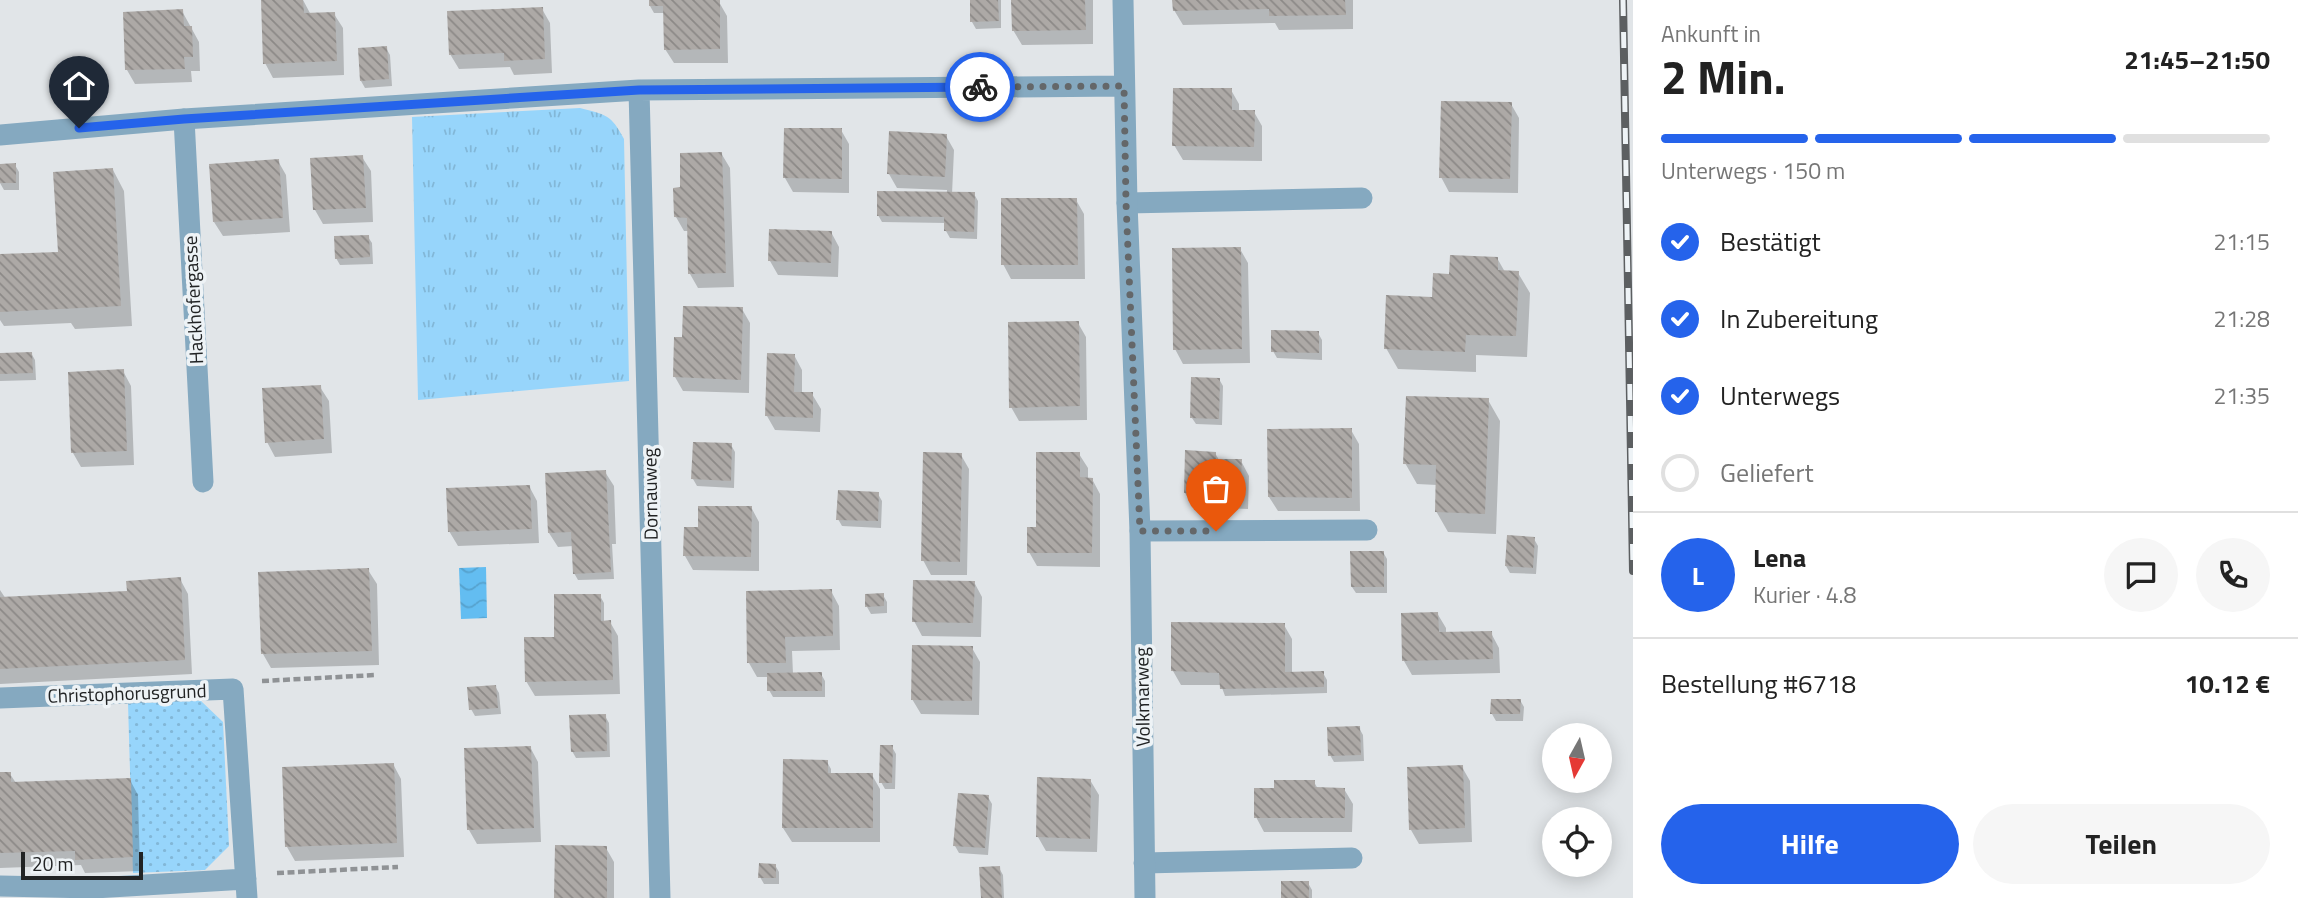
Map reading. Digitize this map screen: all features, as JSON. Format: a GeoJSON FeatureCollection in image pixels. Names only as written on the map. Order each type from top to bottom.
{"type":"FeatureCollection","features":[{"type":"Feature","properties":{"kind":"street","name":"Volkmarweg"},"geometry":{"type":"LineString","coordinates":[[1123,0],[1126,203],[1140,531],[1145,898]]}},
{"type":"Feature","properties":{"kind":"street"},"geometry":{"type":"LineString","coordinates":[[0,135],[184,119],[639,90],[1124,86]]}},
{"type":"Feature","properties":{"kind":"street","name":"Dornauweg"},"geometry":{"type":"LineString","coordinates":[[639,90],[660,898]]}},
{"type":"Feature","properties":{"kind":"street","name":"Hackhofergasse"},"geometry":{"type":"LineString","coordinates":[[184,119],[203,482]]}},
{"type":"Feature","properties":{"kind":"street"},"geometry":{"type":"LineString","coordinates":[[1126,203],[1362,198]]}},
{"type":"Feature","properties":{"kind":"street"},"geometry":{"type":"LineString","coordinates":[[1140,531],[1367,530]]}},
{"type":"Feature","properties":{"kind":"street","name":"Christophorusgrund"},"geometry":{"type":"LineString","coordinates":[[0,698],[233,690],[246,888]]}},
{"type":"Feature","properties":{"kind":"street"},"geometry":{"type":"LineString","coordinates":[[1144,863],[1352,858]]}},
{"type":"Feature","properties":{"kind":"street"},"geometry":{"type":"LineString","coordinates":[[0,886],[246,888]]}},
{"type":"Feature","properties":{"kind":"path"},"geometry":{"type":"LineString","coordinates":[[233,690],[242,682],[376,675]]}},
{"type":"Feature","properties":{"kind":"path"},"geometry":{"type":"LineString","coordinates":[[246,888],[272,874],[398,867]]}},
{"type":"Feature","properties":{"kind":"green space"},"geometry":{"type":"Polygon","coordinates":[[[580,108],[607,117],[624,139],[629,381],[418,400],[412,117],[580,108]]]}},
{"type":"Feature","properties":{"kind":"green space"},"geometry":{"type":"Polygon","coordinates":[[[200,700],[223,722],[229,846],[205,870],[133,873],[128,703],[200,700]]]}},
{"type":"Feature","properties":{"kind":"water"},"geometry":{"type":"Polygon","coordinates":[[[486,567],[487,618],[461,619],[459,568],[486,567]]]}},
{"type":"Feature","properties":{"kind":"building"},"geometry":{"type":"Polygon","coordinates":[[[261,0],[303,0],[304,13],[335,12],[337,61],[263,64],[261,0]]]}},
{"type":"Feature","properties":{"kind":"building"},"geometry":{"type":"Polygon","coordinates":[[[649,0],[720,0],[720,49],[664,50],[663,6],[649,6],[649,0]]]}},
{"type":"Feature","properties":{"kind":"building"},"geometry":{"type":"Polygon","coordinates":[[[970,0],[998,0],[999,21],[970,22],[970,0]]]}},
{"type":"Feature","properties":{"kind":"building"},"geometry":{"type":"Polygon","coordinates":[[[1011,0],[1085,0],[1086,30],[1012,31],[1011,0]]]}},
{"type":"Feature","properties":{"kind":"building"},"geometry":{"type":"Polygon","coordinates":[[[1172,0],[1345,0],[1346,15],[1269,16],[1269,9],[1173,11],[1172,0]]]}},
{"type":"Feature","properties":{"kind":"building"},"geometry":{"type":"Polygon","coordinates":[[[543,7],[545,59],[504,61],[504,53],[449,55],[447,11],[543,7]]]}},
{"type":"Feature","properties":{"kind":"building"},"geometry":{"type":"Polygon","coordinates":[[[183,9],[184,26],[192,26],[193,57],[184,57],[185,69],[125,70],[123,12],[183,9]]]}},
{"type":"Feature","properties":{"kind":"building"},"geometry":{"type":"Polygon","coordinates":[[[387,46],[389,79],[360,81],[358,48],[387,46]]]}},
{"type":"Feature","properties":{"kind":"building"},"geometry":{"type":"Polygon","coordinates":[[[1173,88],[1232,88],[1232,110],[1255,110],[1254,147],[1172,146],[1173,88]]]}},
{"type":"Feature","properties":{"kind":"building"},"geometry":{"type":"Polygon","coordinates":[[[1441,101],[1512,102],[1510,179],[1439,178],[1441,101]]]}},
{"type":"Feature","properties":{"kind":"building"},"geometry":{"type":"Polygon","coordinates":[[[784,128],[842,128],[842,179],[783,178],[784,128]]]}},
{"type":"Feature","properties":{"kind":"building"},"geometry":{"type":"Polygon","coordinates":[[[889,131],[947,134],[945,177],[887,174],[889,131]]]}},
{"type":"Feature","properties":{"kind":"building"},"geometry":{"type":"Polygon","coordinates":[[[722,152],[726,273],[688,274],[687,218],[674,217],[673,188],[680,187],[680,153],[722,152]]]}},
{"type":"Feature","properties":{"kind":"building"},"geometry":{"type":"Polygon","coordinates":[[[363,155],[366,208],[313,210],[310,158],[363,155]]]}},
{"type":"Feature","properties":{"kind":"building"},"geometry":{"type":"Polygon","coordinates":[[[279,159],[283,218],[213,222],[209,164],[279,159]]]}},
{"type":"Feature","properties":{"kind":"building"},"geometry":{"type":"Polygon","coordinates":[[[16,163],[16,183],[0,183],[0,164],[16,163]]]}},
{"type":"Feature","properties":{"kind":"building"},"geometry":{"type":"Polygon","coordinates":[[[113,168],[121,306],[0,312],[0,254],[58,252],[53,172],[113,168]]]}},
{"type":"Feature","properties":{"kind":"building"},"geometry":{"type":"Polygon","coordinates":[[[877,191],[975,192],[974,232],[944,231],[944,217],[877,216],[877,191]]]}},
{"type":"Feature","properties":{"kind":"building"},"geometry":{"type":"Polygon","coordinates":[[[1001,198],[1077,198],[1078,265],[1001,265],[1001,198]]]}},
{"type":"Feature","properties":{"kind":"building"},"geometry":{"type":"Polygon","coordinates":[[[769,229],[832,231],[831,263],[768,261],[769,229]]]}},
{"type":"Feature","properties":{"kind":"building"},"geometry":{"type":"Polygon","coordinates":[[[369,235],[370,257],[335,259],[334,236],[369,235]]]}},
{"type":"Feature","properties":{"kind":"building"},"geometry":{"type":"Polygon","coordinates":[[[1241,247],[1242,349],[1173,350],[1172,248],[1241,247]]]}},
{"type":"Feature","properties":{"kind":"building"},"geometry":{"type":"Polygon","coordinates":[[[1450,255],[1498,257],[1498,270],[1519,271],[1516,336],[1466,335],[1465,352],[1384,349],[1386,295],[1432,297],[1433,273],[1449,274],[1450,255]]]}},
{"type":"Feature","properties":{"kind":"building"},"geometry":{"type":"Polygon","coordinates":[[[683,306],[743,307],[741,380],[673,377],[674,337],[682,337],[683,306]]]}},
{"type":"Feature","properties":{"kind":"building"},"geometry":{"type":"Polygon","coordinates":[[[1079,321],[1080,406],[1009,408],[1008,322],[1079,321]]]}},
{"type":"Feature","properties":{"kind":"building"},"geometry":{"type":"Polygon","coordinates":[[[1271,330],[1319,331],[1319,353],[1271,352],[1271,330]]]}},
{"type":"Feature","properties":{"kind":"building"},"geometry":{"type":"Polygon","coordinates":[[[32,352],[33,373],[0,374],[0,353],[32,352]]]}},
{"type":"Feature","properties":{"kind":"building"},"geometry":{"type":"Polygon","coordinates":[[[767,353],[795,354],[794,392],[813,392],[813,418],[765,416],[767,353]]]}},
{"type":"Feature","properties":{"kind":"building"},"geometry":{"type":"Polygon","coordinates":[[[124,369],[127,451],[71,453],[68,372],[124,369]]]}},
{"type":"Feature","properties":{"kind":"building"},"geometry":{"type":"Polygon","coordinates":[[[1191,377],[1220,378],[1219,419],[1190,418],[1191,377]]]}},
{"type":"Feature","properties":{"kind":"building"},"geometry":{"type":"Polygon","coordinates":[[[321,385],[324,439],[265,443],[262,388],[321,385]]]}},
{"type":"Feature","properties":{"kind":"building"},"geometry":{"type":"Polygon","coordinates":[[[1406,396],[1489,398],[1485,514],[1435,512],[1436,465],[1403,464],[1406,396]]]}},
{"type":"Feature","properties":{"kind":"building"},"geometry":{"type":"Polygon","coordinates":[[[1352,428],[1352,498],[1268,497],[1267,429],[1352,428]]]}},
{"type":"Feature","properties":{"kind":"building"},"geometry":{"type":"Polygon","coordinates":[[[693,442],[732,443],[731,481],[691,479],[693,442]]]}},
{"type":"Feature","properties":{"kind":"building"},"geometry":{"type":"Polygon","coordinates":[[[1185,450],[1216,452],[1216,459],[1242,459],[1240,496],[1184,493],[1185,450]]]}},
{"type":"Feature","properties":{"kind":"building"},"geometry":{"type":"Polygon","coordinates":[[[923,452],[962,453],[960,562],[921,561],[923,452]]]}},
{"type":"Feature","properties":{"kind":"building"},"geometry":{"type":"Polygon","coordinates":[[[1036,452],[1080,452],[1080,477],[1093,478],[1092,553],[1027,553],[1027,527],[1036,527],[1036,452]]]}},
{"type":"Feature","properties":{"kind":"building"},"geometry":{"type":"Polygon","coordinates":[[[606,470],[611,572],[573,574],[571,532],[548,533],[545,473],[606,470]]]}},
{"type":"Feature","properties":{"kind":"building"},"geometry":{"type":"Polygon","coordinates":[[[530,485],[532,529],[448,532],[446,488],[530,485]]]}},
{"type":"Feature","properties":{"kind":"building"},"geometry":{"type":"Polygon","coordinates":[[[838,490],[879,492],[878,521],[836,520],[838,490]]]}},
{"type":"Feature","properties":{"kind":"building"},"geometry":{"type":"Polygon","coordinates":[[[698,506],[752,506],[751,557],[683,556],[684,527],[698,527],[698,506]]]}},
{"type":"Feature","properties":{"kind":"building"},"geometry":{"type":"Polygon","coordinates":[[[1507,535],[1535,537],[1533,568],[1505,566],[1507,535]]]}},
{"type":"Feature","properties":{"kind":"building"},"geometry":{"type":"Polygon","coordinates":[[[1350,551],[1384,551],[1384,587],[1351,587],[1350,551]]]}},
{"type":"Feature","properties":{"kind":"building"},"geometry":{"type":"Polygon","coordinates":[[[369,568],[372,651],[261,654],[258,572],[369,568]]]}},
{"type":"Feature","properties":{"kind":"building"},"geometry":{"type":"Polygon","coordinates":[[[181,577],[185,660],[0,669],[0,597],[127,591],[126,581],[181,577]]]}},
{"type":"Feature","properties":{"kind":"building"},"geometry":{"type":"Polygon","coordinates":[[[913,580],[975,581],[973,623],[912,622],[913,580]]]}},
{"type":"Feature","properties":{"kind":"building"},"geometry":{"type":"Polygon","coordinates":[[[832,589],[833,636],[785,637],[786,663],[747,663],[746,591],[832,589]]]}},
{"type":"Feature","properties":{"kind":"building"},"geometry":{"type":"Polygon","coordinates":[[[884,593],[884,606],[865,607],[865,594],[884,593]]]}},
{"type":"Feature","properties":{"kind":"building"},"geometry":{"type":"Polygon","coordinates":[[[554,594],[601,594],[601,621],[611,620],[613,680],[525,682],[524,637],[554,637],[554,594]]]}},
{"type":"Feature","properties":{"kind":"building"},"geometry":{"type":"Polygon","coordinates":[[[1438,612],[1439,632],[1492,631],[1493,659],[1402,661],[1401,613],[1438,612]]]}},
{"type":"Feature","properties":{"kind":"building"},"geometry":{"type":"Polygon","coordinates":[[[1171,622],[1285,623],[1285,672],[1324,671],[1324,687],[1220,689],[1219,673],[1171,671],[1171,622]]]}},
{"type":"Feature","properties":{"kind":"building"},"geometry":{"type":"Polygon","coordinates":[[[912,645],[973,646],[972,701],[911,700],[912,645]]]}},
{"type":"Feature","properties":{"kind":"building"},"geometry":{"type":"Polygon","coordinates":[[[822,672],[822,691],[767,691],[767,673],[822,672]]]}},
{"type":"Feature","properties":{"kind":"building"},"geometry":{"type":"Polygon","coordinates":[[[496,685],[498,708],[469,710],[467,687],[496,685]]]}},
{"type":"Feature","properties":{"kind":"building"},"geometry":{"type":"Polygon","coordinates":[[[1491,699],[1521,699],[1520,714],[1490,714],[1491,699]]]}},
{"type":"Feature","properties":{"kind":"building"},"geometry":{"type":"Polygon","coordinates":[[[606,714],[607,751],[571,752],[569,715],[606,714]]]}},
{"type":"Feature","properties":{"kind":"building"},"geometry":{"type":"Polygon","coordinates":[[[1360,726],[1361,755],[1328,756],[1327,727],[1360,726]]]}},
{"type":"Feature","properties":{"kind":"building"},"geometry":{"type":"Polygon","coordinates":[[[880,745],[893,745],[892,783],[879,783],[880,745]]]}},
{"type":"Feature","properties":{"kind":"building"},"geometry":{"type":"Polygon","coordinates":[[[531,746],[534,828],[467,830],[464,748],[531,746]]]}},
{"type":"Feature","properties":{"kind":"building"},"geometry":{"type":"Polygon","coordinates":[[[783,759],[828,760],[828,773],[873,773],[873,828],[782,828],[783,759]]]}},
{"type":"Feature","properties":{"kind":"building"},"geometry":{"type":"Polygon","coordinates":[[[394,763],[397,843],[285,847],[282,767],[394,763]]]}},
{"type":"Feature","properties":{"kind":"building"},"geometry":{"type":"Polygon","coordinates":[[[1463,765],[1465,828],[1409,830],[1407,767],[1463,765]]]}},
{"type":"Feature","properties":{"kind":"building"},"geometry":{"type":"Polygon","coordinates":[[[0,772],[11,772],[11,782],[131,778],[133,857],[75,860],[75,851],[0,853],[0,772]]]}},
{"type":"Feature","properties":{"kind":"building"},"geometry":{"type":"Polygon","coordinates":[[[1037,777],[1091,779],[1090,839],[1036,837],[1037,777]]]}},
{"type":"Feature","properties":{"kind":"building"},"geometry":{"type":"Polygon","coordinates":[[[1274,780],[1315,780],[1315,787],[1345,788],[1345,818],[1254,818],[1254,788],[1274,788],[1274,780]]]}},
{"type":"Feature","properties":{"kind":"building"},"geometry":{"type":"Polygon","coordinates":[[[958,793],[989,795],[985,848],[953,846],[958,793]]]}},
{"type":"Feature","properties":{"kind":"building"},"geometry":{"type":"Polygon","coordinates":[[[555,845],[607,846],[607,898],[554,898],[555,845]]]}},
{"type":"Feature","properties":{"kind":"building"},"geometry":{"type":"Polygon","coordinates":[[[759,863],[776,864],[776,878],[758,878],[759,863]]]}},
{"type":"Feature","properties":{"kind":"building"},"geometry":{"type":"Polygon","coordinates":[[[1000,866],[1002,898],[981,898],[979,867],[1000,866]]]}},
{"type":"Feature","properties":{"kind":"building"},"geometry":{"type":"Polygon","coordinates":[[[1281,881],[1309,881],[1309,898],[1281,898],[1281,881]]]}},
{"type":"Feature","properties":{"kind":"railway"},"geometry":{"type":"LineString","coordinates":[[1623,0],[1633,571]]}},
{"type":"Feature","properties":{"kind":"way so far"},"geometry":{"type":"LineString","coordinates":[[980,87],[1124,86],[1126,203],[1140,531],[1216,531]]}},
{"type":"Feature","properties":{"kind":"route"},"geometry":{"type":"LineString","coordinates":[[79,128],[639,90],[980,87]]}}]}
